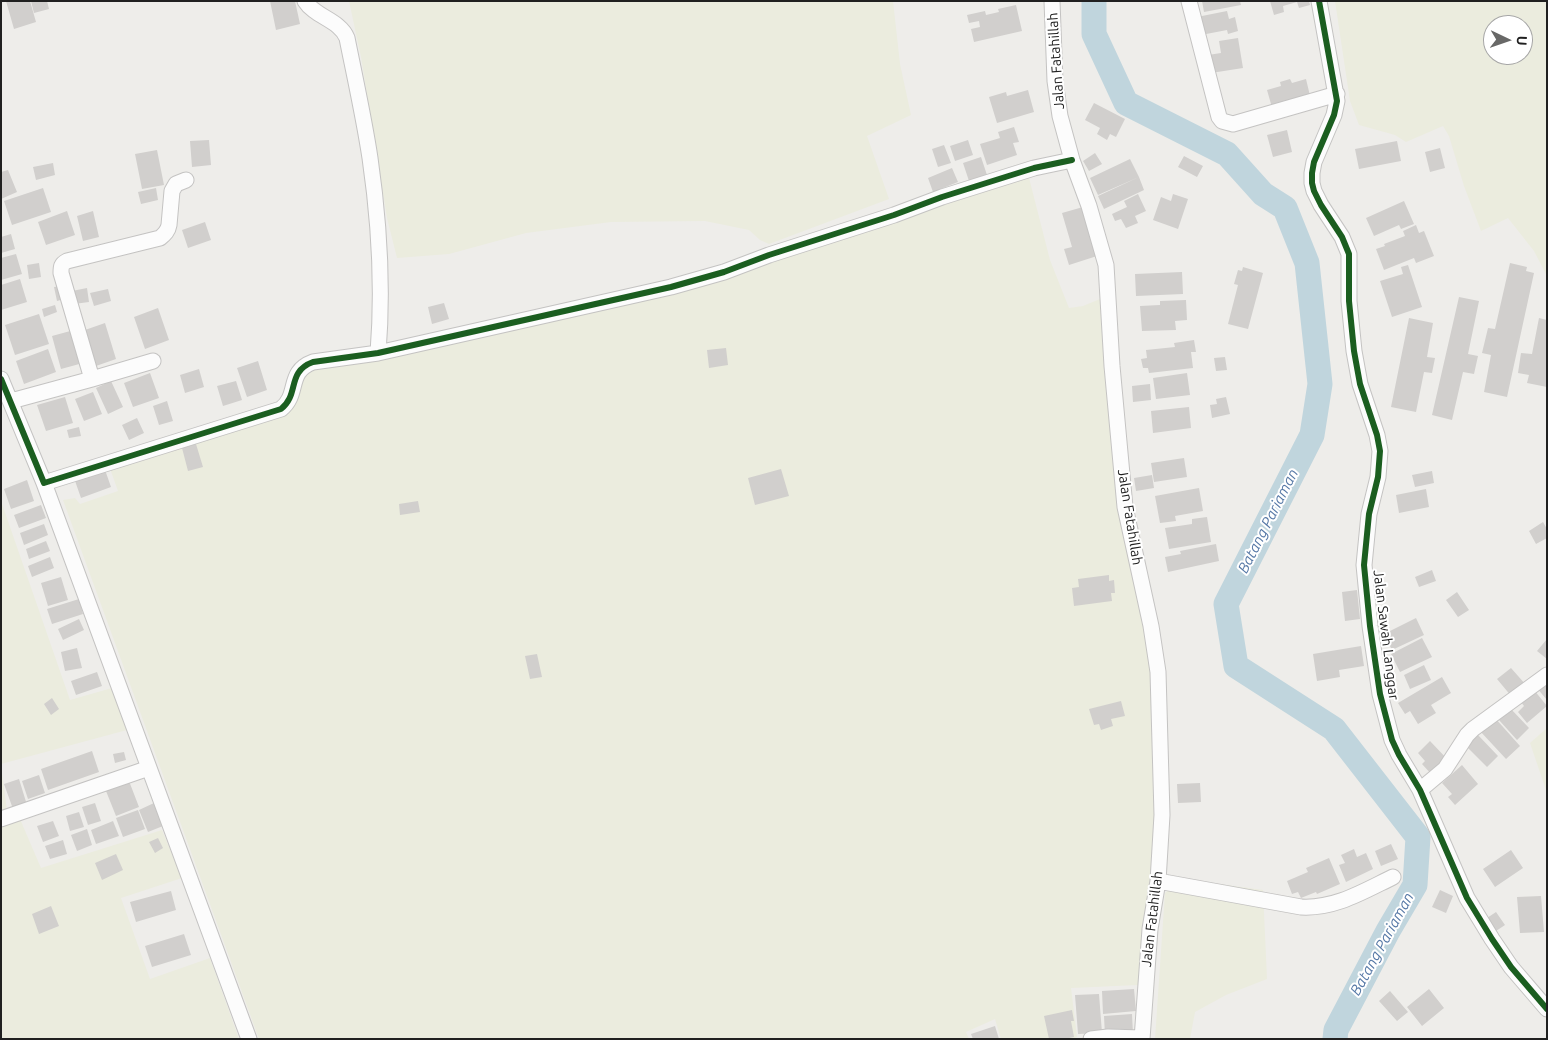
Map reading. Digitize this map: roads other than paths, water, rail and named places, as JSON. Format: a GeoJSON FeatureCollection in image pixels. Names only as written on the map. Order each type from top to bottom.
{"type":"FeatureCollection","features":[{"type":"Feature","properties":{"kind":"street"},"geometry":{"type":"LineString","coordinates":[[305,1],[310,7],[340,27],[347,38],[370,158],[375,201],[380,276],[378,353]]}},
{"type":"Feature","properties":{"kind":"street","name":"Jalan Fatahillah"},"geometry":{"type":"LineString","coordinates":[[1052,1],[1055,81],[1060,116],[1072,160],[1089,206],[1106,265],[1112,366],[1125,507],[1151,626],[1158,672],[1162,815],[1158,881],[1150,929],[1142,1038]]}},
{"type":"Feature","properties":{"kind":"street"},"geometry":{"type":"LineString","coordinates":[[1189,1],[1219,116],[1222,121],[1233,124],[1337,94]]}},
{"type":"Feature","properties":{"kind":"street","name":"Jalan Sawah Langgar"},"geometry":{"type":"LineString","coordinates":[[1319,1],[1337,100],[1334,115],[1314,162],[1312,183],[1314,192],[1342,236],[1349,254],[1349,301],[1354,351],[1360,384],[1377,435],[1380,451],[1378,477],[1369,514],[1364,565],[1370,626],[1380,694],[1392,740],[1399,756],[1420,790],[1446,852],[1475,912],[1511,967],[1547,1009]]}},
{"type":"Feature","properties":{"kind":"street"},"geometry":{"type":"LineString","coordinates":[[44,483],[281,409],[290,398],[297,373],[304,365],[313,362],[378,353],[671,287],[724,272],[942,197],[1034,168],[1072,160]]}},
{"type":"Feature","properties":{"kind":"street"},"geometry":{"type":"LineString","coordinates":[[92,379],[61,273],[61,266],[67,260],[160,238],[165,235],[169,225],[172,191],[176,184],[186,180]]}},
{"type":"Feature","properties":{"kind":"street"},"geometry":{"type":"LineString","coordinates":[[10,401],[153,361]]}},
{"type":"Feature","properties":{"kind":"street"},"geometry":{"type":"LineString","coordinates":[[1,379],[44,483],[249,1039]]}},
{"type":"Feature","properties":{"kind":"street"},"geometry":{"type":"LineString","coordinates":[[1420,790],[1445,769],[1473,729],[1547,675]]}},
{"type":"Feature","properties":{"kind":"street"},"geometry":{"type":"LineString","coordinates":[[1,820],[149,768]]}},
{"type":"Feature","properties":{"kind":"street"},"geometry":{"type":"LineString","coordinates":[[1158,881],[1311,908],[1343,900],[1393,877]]}},
{"type":"Feature","properties":{"kind":"street"},"geometry":{"type":"LineString","coordinates":[[1092,1039],[1108,1037],[1142,1038]]}},
{"type":"Feature","properties":{"kind":"waterway","name":"Batang Pariaman"},"geometry":{"type":"LineString","coordinates":[[1094,1],[1094,34],[1126,103],[1227,154],[1263,194],[1285,208],[1307,263],[1320,384],[1312,435],[1226,604],[1236,666],[1334,729],[1418,837],[1415,885],[1388,931],[1336,1030],[1335,1039]]}}]}
